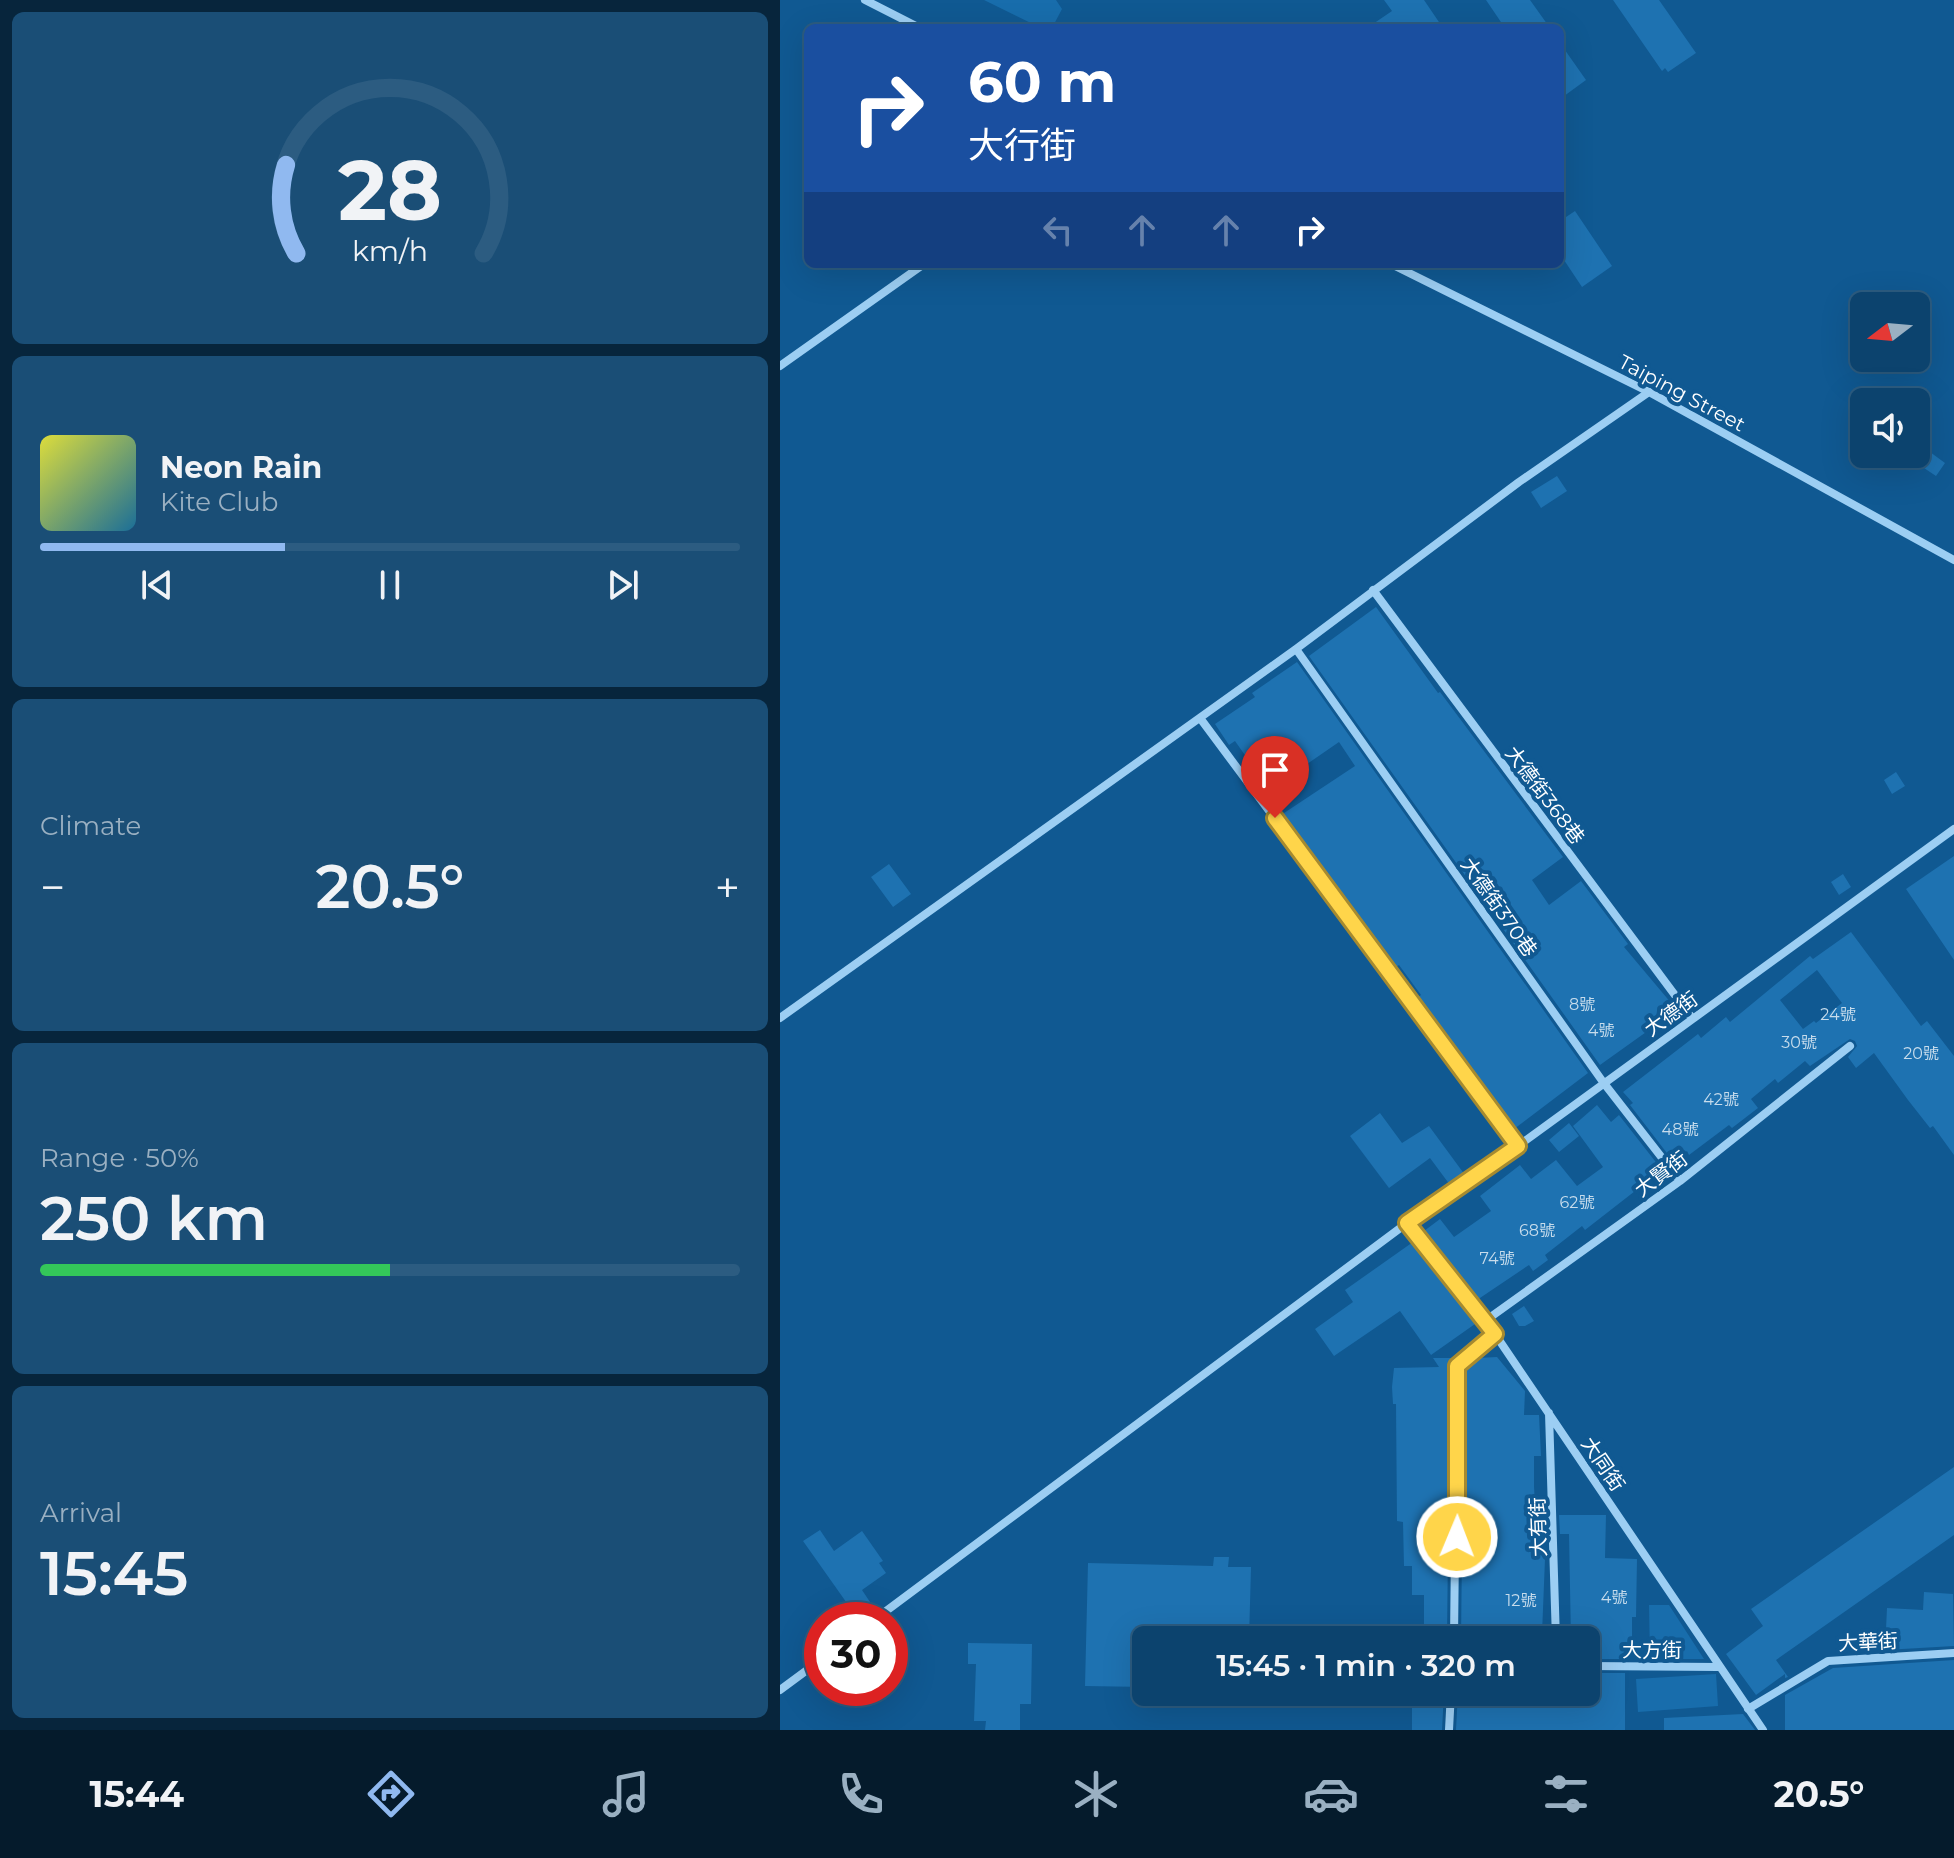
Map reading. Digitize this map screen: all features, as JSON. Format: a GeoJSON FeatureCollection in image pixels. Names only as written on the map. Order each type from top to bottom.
{"type":"FeatureCollection","features":[{"type":"Feature","properties":{"kind":"street"},"geometry":{"type":"LineString","coordinates":[[865,0],[912,24]]}},
{"type":"Feature","properties":{"kind":"street"},"geometry":{"type":"LineString","coordinates":[[780,366],[918,268]]}},
{"type":"Feature","properties":{"kind":"street","name":"Taiping Street"},"geometry":{"type":"LineString","coordinates":[[1399,268],[1649,392],[1954,560]]}},
{"type":"Feature","properties":{"kind":"street"},"geometry":{"type":"LineString","coordinates":[[780,1018],[1296,649],[1519,482],[1649,392]]}},
{"type":"Feature","properties":{"kind":"street","name":"大德街368巷"},"geometry":{"type":"LineString","coordinates":[[1373,590],[1692,1018]]}},
{"type":"Feature","properties":{"kind":"street","name":"大德街370巷"},"geometry":{"type":"LineString","coordinates":[[1296,649],[1603,1082],[1680,1181]]}},
{"type":"Feature","properties":{"kind":"street"},"geometry":{"type":"LineString","coordinates":[[1200,718],[1518,1146]]}},
{"type":"Feature","properties":{"kind":"street","name":"大德街"},"geometry":{"type":"LineString","coordinates":[[898,1602],[1407,1223],[1954,829]]}},
{"type":"Feature","properties":{"kind":"street","name":"大賢街"},"geometry":{"type":"LineString","coordinates":[[1485,1321],[1680,1181],[1850,1046]]}},
{"type":"Feature","properties":{"kind":"street","name":"大同街"},"geometry":{"type":"LineString","coordinates":[[1407,1223],[1495,1334],[1763,1730]]}},
{"type":"Feature","properties":{"kind":"street"},"geometry":{"type":"LineString","coordinates":[[1454,1626],[1457,1366],[1495,1334]]}},
{"type":"Feature","properties":{"kind":"street","name":"大有街"},"geometry":{"type":"LineString","coordinates":[[1549,1412],[1556,1626]]}},
{"type":"Feature","properties":{"kind":"street","name":"大華街"},"geometry":{"type":"LineString","coordinates":[[1748,1709],[1828,1661],[1954,1653]]}},
{"type":"Feature","properties":{"kind":"street","name":"大方街"},"geometry":{"type":"LineString","coordinates":[[1600,1666],[1718,1667]]}},
{"type":"Feature","properties":{"kind":"street"},"geometry":{"type":"LineString","coordinates":[[780,1690],[804,1672]]}},
{"type":"Feature","properties":{"kind":"street"},"geometry":{"type":"LineString","coordinates":[[1449,1730],[1450,1706]]}},
{"type":"Feature","properties":{"kind":"shaded area"},"geometry":{"type":"Polygon","coordinates":[[[984,0],[1056,0],[1062,9],[1054,24],[1033,24],[984,0]]]}},
{"type":"Feature","properties":{"kind":"shaded area"},"geometry":{"type":"Polygon","coordinates":[[[1649,1605],[1669,1605],[1704,1659],[1650,1659],[1649,1605]]]}},
{"type":"Feature","properties":{"kind":"shaded area"},"geometry":{"type":"Polygon","coordinates":[[[1716,1674],[1718,1706],[1638,1712],[1636,1679],[1716,1674]]]}},
{"type":"Feature","properties":{"kind":"building"},"geometry":{"type":"Polygon","coordinates":[[[1384,0],[1424,0],[1440,24],[1373,24],[1392,11],[1384,0]]]}},
{"type":"Feature","properties":{"kind":"building"},"geometry":{"type":"Polygon","coordinates":[[[1486,0],[1530,0],[1547,24],[1502,24],[1486,0]]]}},
{"type":"Feature","properties":{"kind":"building"},"geometry":{"type":"Polygon","coordinates":[[[1613,0],[1659,0],[1696,53],[1668,72],[1665,68],[1662,71],[1613,0]]]}},
{"type":"Feature","properties":{"kind":"building"},"geometry":{"type":"Polygon","coordinates":[[[1564,49],[1586,80],[1564,96],[1564,49]]]}},
{"type":"Feature","properties":{"kind":"building"},"geometry":{"type":"Polygon","coordinates":[[[1575,211],[1612,266],[1582,287],[1564,260],[1564,218],[1575,211]]]}},
{"type":"Feature","properties":{"kind":"building"},"geometry":{"type":"Polygon","coordinates":[[[1930,452],[1945,463],[1936,476],[1924,468],[1930,468],[1930,452]]]}},
{"type":"Feature","properties":{"kind":"building"},"geometry":{"type":"Polygon","coordinates":[[[1557,476],[1567,491],[1541,508],[1531,492],[1557,476]]]}},
{"type":"Feature","properties":{"kind":"building"},"geometry":{"type":"Polygon","coordinates":[[[1376,607],[1563,857],[1532,880],[1549,905],[1581,881],[1628,944],[1624,947],[1677,1010],[1600,1065],[1309,656],[1376,607]]]}},
{"type":"Feature","properties":{"kind":"building"},"geometry":{"type":"Polygon","coordinates":[[[1297,662],[1588,1073],[1514,1129],[1471,1071],[1474,1070],[1417,998],[1421,995],[1399,965],[1394,968],[1281,815],[1355,766],[1339,742],[1265,793],[1256,782],[1261,778],[1235,741],[1229,745],[1215,724],[1255,697],[1252,693],[1297,662]]]}},
{"type":"Feature","properties":{"kind":"building"},"geometry":{"type":"Polygon","coordinates":[[[1896,772],[1905,786],[1892,794],[1884,780],[1896,772]]]}},
{"type":"Feature","properties":{"kind":"building"},"geometry":{"type":"Polygon","coordinates":[[[1954,856],[1954,960],[1906,889],[1954,856]]]}},
{"type":"Feature","properties":{"kind":"building"},"geometry":{"type":"Polygon","coordinates":[[[889,864],[911,894],[893,907],[871,877],[889,864]]]}},
{"type":"Feature","properties":{"kind":"building"},"geometry":{"type":"Polygon","coordinates":[[[1843,874],[1851,887],[1839,895],[1831,882],[1843,874]]]}},
{"type":"Feature","properties":{"kind":"building"},"geometry":{"type":"Polygon","coordinates":[[[1851,932],[1921,1026],[1927,1021],[1954,1056],[1954,1155],[1874,1053],[1856,1068],[1848,1057],[1857,1046],[1850,1039],[1810,1066],[1805,1061],[1778,1083],[1775,1079],[1751,1099],[1758,1108],[1689,1155],[1687,1151],[1673,1161],[1623,1092],[1698,1034],[1701,1038],[1726,1017],[1730,1022],[1810,956],[1813,959],[1851,932]],[[1817,970],[1780,1000],[1803,1029],[1842,1003],[1817,970]]]}},
{"type":"Feature","properties":{"kind":"building"},"geometry":{"type":"Polygon","coordinates":[[[1597,1105],[1611,1122],[1619,1115],[1662,1170],[1585,1230],[1582,1226],[1545,1255],[1548,1260],[1533,1271],[1529,1265],[1477,1300],[1424,1231],[1440,1219],[1454,1237],[1491,1211],[1480,1196],[1520,1165],[1531,1179],[1556,1160],[1577,1186],[1603,1167],[1573,1126],[1597,1105]]]}},
{"type":"Feature","properties":{"kind":"building"},"geometry":{"type":"Polygon","coordinates":[[[1380,1113],[1402,1143],[1429,1126],[1465,1175],[1450,1185],[1430,1158],[1389,1188],[1350,1136],[1380,1113]]]}},
{"type":"Feature","properties":{"kind":"building"},"geometry":{"type":"Polygon","coordinates":[[[1569,1123],[1579,1136],[1559,1152],[1549,1140],[1569,1123]]]}},
{"type":"Feature","properties":{"kind":"building"},"geometry":{"type":"Polygon","coordinates":[[[1413,1242],[1475,1324],[1431,1355],[1400,1311],[1334,1356],[1315,1329],[1353,1302],[1345,1290],[1413,1242]]]}},
{"type":"Feature","properties":{"kind":"building"},"geometry":{"type":"Polygon","coordinates":[[[1524,1306],[1534,1321],[1519,1326],[1512,1314],[1524,1306]]]}},
{"type":"Feature","properties":{"kind":"building"},"geometry":{"type":"Polygon","coordinates":[[[1497,1357],[1525,1391],[1524,1415],[1539,1415],[1541,1456],[1534,1456],[1535,1507],[1541,1507],[1541,1515],[1545,1515],[1546,1534],[1542,1626],[1461,1626],[1464,1369],[1478,1358],[1497,1357]]]}},
{"type":"Feature","properties":{"kind":"building"},"geometry":{"type":"Polygon","coordinates":[[[1433,1358],[1456,1358],[1450,1366],[1447,1626],[1424,1626],[1424,1595],[1412,1595],[1412,1566],[1404,1566],[1403,1522],[1397,1521],[1396,1404],[1393,1404],[1392,1387],[1394,1368],[1439,1367],[1433,1358]]]}},
{"type":"Feature","properties":{"kind":"building"},"geometry":{"type":"Polygon","coordinates":[[[1954,1467],[1954,1535],[1776,1660],[1788,1677],[1785,1678],[1785,1674],[1756,1695],[1726,1654],[1763,1626],[1751,1609],[1954,1467]]]}},
{"type":"Feature","properties":{"kind":"building"},"geometry":{"type":"Polygon","coordinates":[[[1559,1515],[1606,1515],[1605,1558],[1637,1559],[1636,1617],[1632,1617],[1632,1649],[1625,1649],[1625,1659],[1600,1659],[1600,1626],[1571,1626],[1569,1534],[1560,1534],[1559,1515]]]}},
{"type":"Feature","properties":{"kind":"building"},"geometry":{"type":"Polygon","coordinates":[[[820,1530],[834,1551],[862,1531],[883,1561],[879,1563],[886,1573],[862,1590],[870,1602],[846,1602],[803,1541],[820,1530]]]}},
{"type":"Feature","properties":{"kind":"building"},"geometry":{"type":"Polygon","coordinates":[[[1214,1557],[1229,1557],[1228,1567],[1251,1567],[1249,1626],[1132,1626],[1132,1687],[1085,1686],[1088,1563],[1213,1566],[1214,1557]]]}},
{"type":"Feature","properties":{"kind":"building"},"geometry":{"type":"Polygon","coordinates":[[[1924,1592],[1953,1594],[1954,1646],[1885,1650],[1887,1608],[1923,1610],[1924,1592]]]}},
{"type":"Feature","properties":{"kind":"building"},"geometry":{"type":"Polygon","coordinates":[[[968,1643],[1032,1644],[1031,1704],[1020,1704],[1020,1730],[985,1730],[986,1721],[974,1721],[976,1664],[968,1664],[968,1643]]]}},
{"type":"Feature","properties":{"kind":"building"},"geometry":{"type":"Polygon","coordinates":[[[1954,1660],[1954,1730],[1785,1730],[1785,1695],[1833,1668],[1954,1660]]]}},
{"type":"Feature","properties":{"kind":"building"},"geometry":{"type":"Polygon","coordinates":[[[1600,1673],[1625,1673],[1625,1730],[1456,1730],[1457,1706],[1600,1706],[1600,1673]]]}},
{"type":"Feature","properties":{"kind":"building"},"geometry":{"type":"Polygon","coordinates":[[[1412,1706],[1443,1706],[1442,1730],[1412,1730],[1412,1706]]]}},
{"type":"Feature","properties":{"kind":"building"},"geometry":{"type":"Polygon","coordinates":[[[1743,1714],[1755,1730],[1664,1730],[1664,1718],[1743,1714]]]}},
{"type":"Feature","properties":{"kind":"route"},"geometry":{"type":"LineString","coordinates":[[1275,818],[1518,1146],[1407,1223],[1495,1334],[1457,1366],[1457,1537]]}}]}
